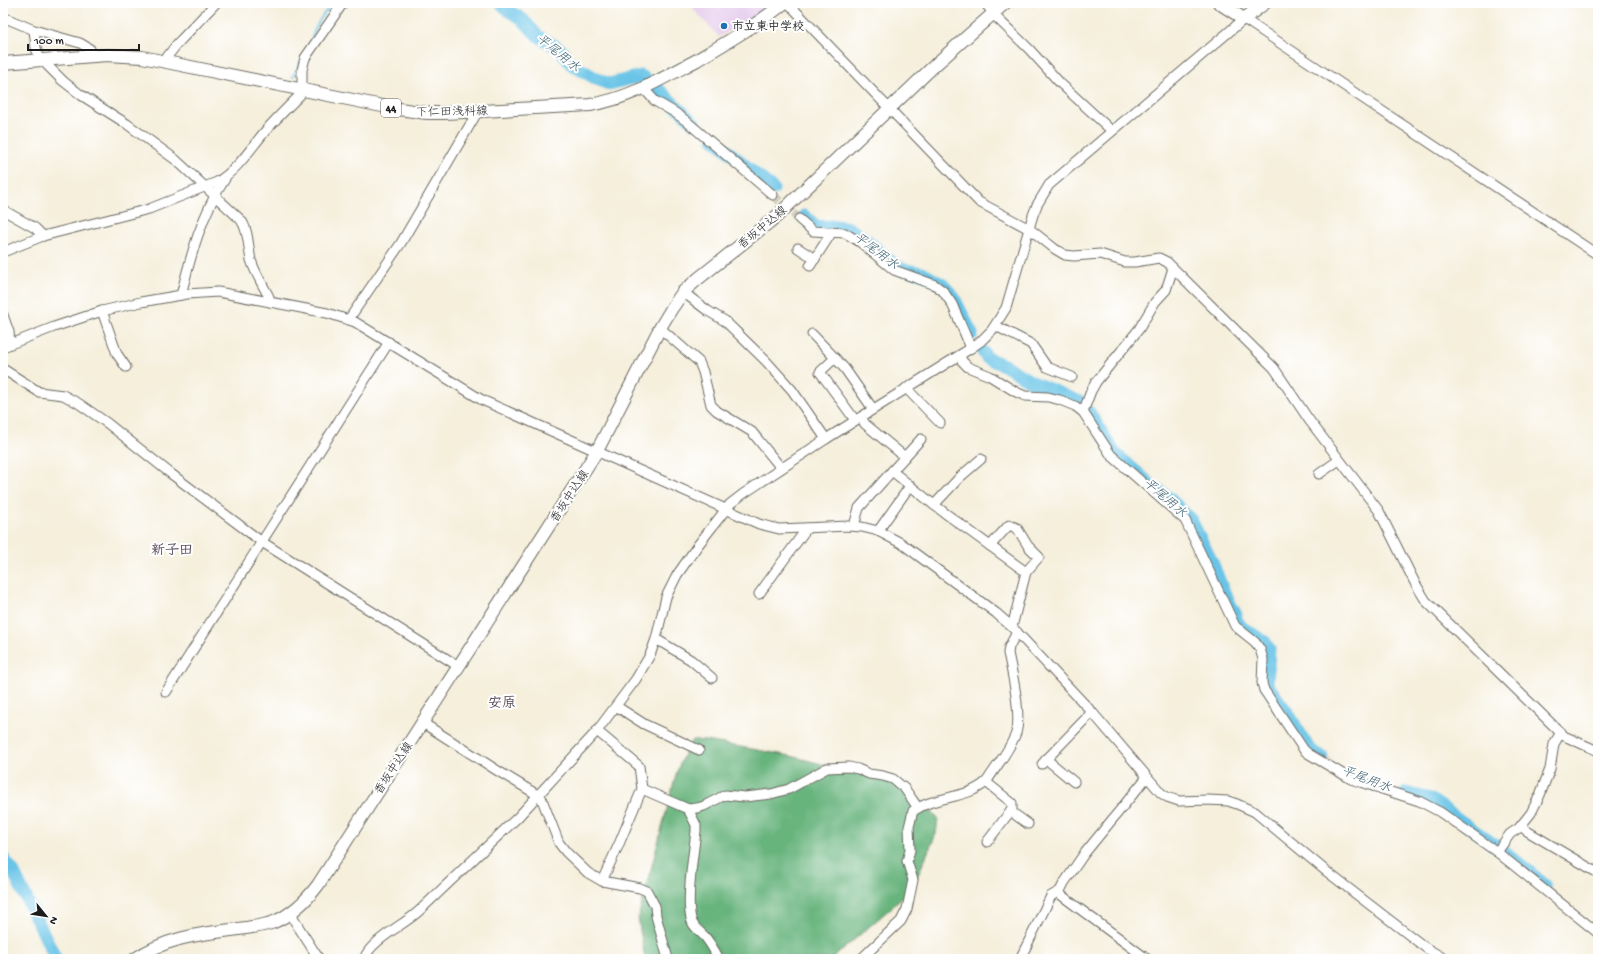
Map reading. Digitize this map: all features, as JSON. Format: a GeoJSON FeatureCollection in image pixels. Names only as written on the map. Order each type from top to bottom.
{"type":"FeatureCollection","features":[{"type":"Feature","properties":{"kind":"main road","name":"下仁田浅科線"},"geometry":{"type":"LineString","coordinates":[[3,63],[120,55],[164,61],[412,111],[445,113],[590,105],[610,102],[644,89],[751,28],[784,3]]}},
{"type":"Feature","properties":{"kind":"main road","name":"香坂中込線"},"geometry":{"type":"LineString","coordinates":[[135,959],[154,948],[182,937],[264,925],[282,918],[305,901],[318,885],[597,451],[660,328],[683,292],[777,216],[934,65],[1005,3]]}},
{"type":"Feature","properties":{"kind":"main road"},"geometry":{"type":"LineString","coordinates":[[1219,3],[1244,19],[1265,3]]}},
{"type":"Feature","properties":{"kind":"street"},"geometry":{"type":"LineString","coordinates":[[164,61],[216,3]]}},
{"type":"Feature","properties":{"kind":"street"},"geometry":{"type":"LineString","coordinates":[[181,294],[195,244],[214,195],[227,176],[243,160],[268,128],[300,94],[302,90],[302,70],[305,58],[343,3]]}},
{"type":"Feature","properties":{"kind":"street"},"geometry":{"type":"LineString","coordinates":[[788,3],[974,199],[1029,229],[1055,249],[1065,254],[1074,256],[1100,254],[1125,262],[1159,258],[1167,262],[1274,368],[1308,420],[1379,511],[1417,588],[1426,601],[1561,732],[1568,738],[1598,751]]}},
{"type":"Feature","properties":{"kind":"street"},"geometry":{"type":"LineString","coordinates":[[985,3],[1060,83],[1112,131]]}},
{"type":"Feature","properties":{"kind":"street"},"geometry":{"type":"LineString","coordinates":[[3,17],[34,30],[80,43],[90,49],[93,56]]}},
{"type":"Feature","properties":{"kind":"street"},"geometry":{"type":"LineString","coordinates":[[364,959],[370,949],[408,921],[539,796],[597,731],[644,666],[656,639],[663,609],[671,586],[684,564],[726,509],[743,494],[781,468],[981,341],[996,326],[1006,308],[1037,205],[1049,185],[1244,19],[1598,255]]}},
{"type":"Feature","properties":{"kind":"street"},"geometry":{"type":"LineString","coordinates":[[34,30],[36,48],[42,60],[63,81],[176,160],[243,223],[248,238],[251,260],[270,302]]}},
{"type":"Feature","properties":{"kind":"street"},"geometry":{"type":"LineString","coordinates":[[644,89],[655,101],[685,120],[773,196]]}},
{"type":"Feature","properties":{"kind":"street"},"geometry":{"type":"LineString","coordinates":[[349,319],[401,243],[478,111]]}},
{"type":"Feature","properties":{"kind":"street"},"geometry":{"type":"LineString","coordinates":[[3,252],[43,236],[135,214],[164,204],[217,182],[227,176]]}},
{"type":"Feature","properties":{"kind":"street"},"geometry":{"type":"LineString","coordinates":[[3,210],[35,228],[43,236]]}},
{"type":"Feature","properties":{"kind":"street"},"geometry":{"type":"LineString","coordinates":[[799,219],[813,231],[845,233],[860,242],[894,270],[935,285],[943,291],[952,304],[971,348]]}},
{"type":"Feature","properties":{"kind":"street"},"geometry":{"type":"LineString","coordinates":[[798,248],[812,262],[832,232]]}},
{"type":"Feature","properties":{"kind":"street"},"geometry":{"type":"LineString","coordinates":[[1084,412],[1091,391],[1096,382],[1139,329],[1155,302],[1166,290],[1173,268]]}},
{"type":"Feature","properties":{"kind":"street"},"geometry":{"type":"LineString","coordinates":[[6,345],[102,311],[181,294],[218,292],[270,302],[349,319],[482,400],[759,524],[779,529],[854,526],[878,531],[901,544],[996,613],[1015,630],[1092,712],[1161,793],[1173,800],[1186,802],[1208,800],[1228,801],[1255,812],[1326,871],[1426,948],[1445,959]]}},
{"type":"Feature","properties":{"kind":"street"},"geometry":{"type":"LineString","coordinates":[[683,292],[708,311],[725,321],[766,361],[792,390],[826,439]]}},
{"type":"Feature","properties":{"kind":"street"},"geometry":{"type":"LineString","coordinates":[[102,311],[117,354],[126,367]]}},
{"type":"Feature","properties":{"kind":"street"},"geometry":{"type":"LineString","coordinates":[[3,315],[9,332],[6,345]]}},
{"type":"Feature","properties":{"kind":"street"},"geometry":{"type":"LineString","coordinates":[[996,326],[1031,344],[1047,367],[1072,377]]}},
{"type":"Feature","properties":{"kind":"street"},"geometry":{"type":"LineString","coordinates":[[660,328],[698,362],[703,372],[711,405],[717,411],[752,432],[781,468]]}},
{"type":"Feature","properties":{"kind":"street"},"geometry":{"type":"LineString","coordinates":[[812,334],[845,369],[873,409]]}},
{"type":"Feature","properties":{"kind":"street"},"geometry":{"type":"LineString","coordinates":[[166,692],[389,342]]}},
{"type":"Feature","properties":{"kind":"street"},"geometry":{"type":"LineString","coordinates":[[960,355],[962,361],[968,367],[990,376],[1016,392],[1025,396],[1048,397],[1060,400],[1075,406],[1084,412],[1112,455],[1185,520],[1235,626],[1256,642],[1260,649],[1263,659],[1262,678],[1264,690],[1304,750],[1351,779],[1429,805],[1497,852],[1598,933]]}},
{"type":"Feature","properties":{"kind":"street"},"geometry":{"type":"LineString","coordinates":[[835,358],[820,372],[858,419],[904,457]]}},
{"type":"Feature","properties":{"kind":"street"},"geometry":{"type":"LineString","coordinates":[[3,369],[39,392],[63,395],[78,403],[107,423],[170,473],[262,542],[458,666]]}},
{"type":"Feature","properties":{"kind":"street"},"geometry":{"type":"LineString","coordinates":[[906,388],[940,423]]}},
{"type":"Feature","properties":{"kind":"street"},"geometry":{"type":"LineString","coordinates":[[854,526],[859,508],[921,439]]}},
{"type":"Feature","properties":{"kind":"street"},"geometry":{"type":"LineString","coordinates":[[934,505],[960,477],[981,459]]}},
{"type":"Feature","properties":{"kind":"street"},"geometry":{"type":"LineString","coordinates":[[1318,474],[1339,460]]}},
{"type":"Feature","properties":{"kind":"street"},"geometry":{"type":"LineString","coordinates":[[892,471],[934,505],[1026,572]]}},
{"type":"Feature","properties":{"kind":"street"},"geometry":{"type":"LineString","coordinates":[[878,531],[910,486]]}},
{"type":"Feature","properties":{"kind":"street"},"geometry":{"type":"LineString","coordinates":[[861,959],[901,921],[907,909],[913,880],[907,860],[910,850],[909,827],[914,811],[930,803],[970,792],[986,782],[1010,746],[1018,726],[1013,677],[1008,653],[1015,630],[1026,572],[1039,556],[1028,546],[1017,528],[1009,525],[990,546]]}},
{"type":"Feature","properties":{"kind":"street"},"geometry":{"type":"LineString","coordinates":[[759,594],[807,528]]}},
{"type":"Feature","properties":{"kind":"street"},"geometry":{"type":"LineString","coordinates":[[656,639],[690,660],[712,678]]}},
{"type":"Feature","properties":{"kind":"street"},"geometry":{"type":"LineString","coordinates":[[616,706],[644,724],[700,750]]}},
{"type":"Feature","properties":{"kind":"street"},"geometry":{"type":"LineString","coordinates":[[1074,782],[1044,762],[1092,712]]}},
{"type":"Feature","properties":{"kind":"street"},"geometry":{"type":"LineString","coordinates":[[423,722],[542,798],[555,834],[566,852],[588,873],[602,881],[640,888],[647,891],[655,906],[656,916],[668,959]]}},
{"type":"Feature","properties":{"kind":"street"},"geometry":{"type":"LineString","coordinates":[[597,731],[639,766],[642,789],[620,844],[602,881]]}},
{"type":"Feature","properties":{"kind":"street"},"geometry":{"type":"LineString","coordinates":[[1497,852],[1510,834],[1521,826],[1531,813],[1550,769],[1554,744],[1561,732]]}},
{"type":"Feature","properties":{"kind":"street"},"geometry":{"type":"LineString","coordinates":[[642,789],[688,809],[704,806],[725,794],[745,797],[771,794],[789,789],[827,768],[835,767],[858,769],[869,774],[893,779],[905,789],[918,808]]}},
{"type":"Feature","properties":{"kind":"street"},"geometry":{"type":"LineString","coordinates":[[1020,959],[1052,896],[1060,891],[1084,854],[1147,777]]}},
{"type":"Feature","properties":{"kind":"street"},"geometry":{"type":"LineString","coordinates":[[986,782],[1012,802],[1010,811],[987,842]]}},
{"type":"Feature","properties":{"kind":"street"},"geometry":{"type":"LineString","coordinates":[[688,809],[696,825],[690,888],[691,920],[706,938],[719,959]]}},
{"type":"Feature","properties":{"kind":"street"},"geometry":{"type":"LineString","coordinates":[[1010,811],[1028,824]]}},
{"type":"Feature","properties":{"kind":"street"},"geometry":{"type":"LineString","coordinates":[[1521,826],[1598,873]]}},
{"type":"Feature","properties":{"kind":"street"},"geometry":{"type":"LineString","coordinates":[[1060,891],[1061,895],[1147,959]]}},
{"type":"Feature","properties":{"kind":"street"},"geometry":{"type":"LineString","coordinates":[[292,912],[294,920],[318,959]]}},
{"type":"Feature","properties":{"kind":"shaded area","name":"市立東中学校"},"geometry":{"type":"Polygon","coordinates":[[[688,3],[772,3],[757,15],[719,37],[688,3]]]}},
{"type":"Feature","properties":{"kind":"green space"},"geometry":{"type":"Polygon","coordinates":[[[693,740],[707,741],[791,756],[891,782],[914,794],[938,819],[936,834],[913,886],[892,907],[832,959],[645,959],[638,918],[677,771],[686,749],[693,740]]]}},
{"type":"Feature","properties":{"kind":"waterway"},"geometry":{"type":"LineString","coordinates":[[310,44],[318,22],[333,3]]}},
{"type":"Feature","properties":{"kind":"waterway","name":"平尾用水"},"geometry":{"type":"LineString","coordinates":[[501,3],[509,11],[522,19],[538,36],[560,49],[571,64],[597,79],[609,84],[641,76],[647,80]]}},
{"type":"Feature","properties":{"kind":"waterway"},"geometry":{"type":"LineString","coordinates":[[293,77],[300,62]]}},
{"type":"Feature","properties":{"kind":"waterway","name":"平尾用水"},"geometry":{"type":"LineString","coordinates":[[657,88],[694,123]]}},
{"type":"Feature","properties":{"kind":"waterway","name":"平尾用水"},"geometry":{"type":"LineString","coordinates":[[714,139],[773,189]]}},
{"type":"Feature","properties":{"kind":"waterway","name":"平尾用水"},"geometry":{"type":"LineString","coordinates":[[804,216],[817,227],[836,226],[848,228],[864,238],[889,260],[902,269],[922,273],[943,285],[953,296],[972,334]]}},
{"type":"Feature","properties":{"kind":"waterway","name":"平尾用水"},"geometry":{"type":"LineString","coordinates":[[983,352],[987,358],[1006,366],[1030,381],[1080,402]]}},
{"type":"Feature","properties":{"kind":"waterway","name":"平尾用水"},"geometry":{"type":"LineString","coordinates":[[1089,412],[1114,452],[1150,484],[1168,497],[1191,520],[1212,562],[1225,595],[1236,615]]}},
{"type":"Feature","properties":{"kind":"waterway","name":"平尾用水"},"geometry":{"type":"LineString","coordinates":[[1238,622],[1241,627],[1265,642],[1269,649],[1267,685],[1288,713],[1309,749],[1322,757]]}},
{"type":"Feature","properties":{"kind":"waterway","name":"平尾用水"},"geometry":{"type":"LineString","coordinates":[[1406,793],[1430,799],[1496,846]]}},
{"type":"Feature","properties":{"kind":"waterway","name":"平尾用水"},"geometry":{"type":"LineString","coordinates":[[1504,851],[1545,885]]}},
{"type":"Feature","properties":{"kind":"waterway"},"geometry":{"type":"LineString","coordinates":[[3,858],[13,871],[56,959]]}},
{"type":"Feature","properties":{"kind":"tunnel"},"geometry":{"type":"LineString","coordinates":[[773,195],[799,219]]}},
{"type":"Feature","properties":{"kind":"place","name":"市立東中学校"},"geometry":{"type":"Point","coordinates":[724,26]}},
{"type":"Feature","properties":{"kind":"district","name":"新子田"},"geometry":{"type":"Point","coordinates":[172,549]}},
{"type":"Feature","properties":{"kind":"district","name":"安原"},"geometry":{"type":"Point","coordinates":[502,702]}}]}
